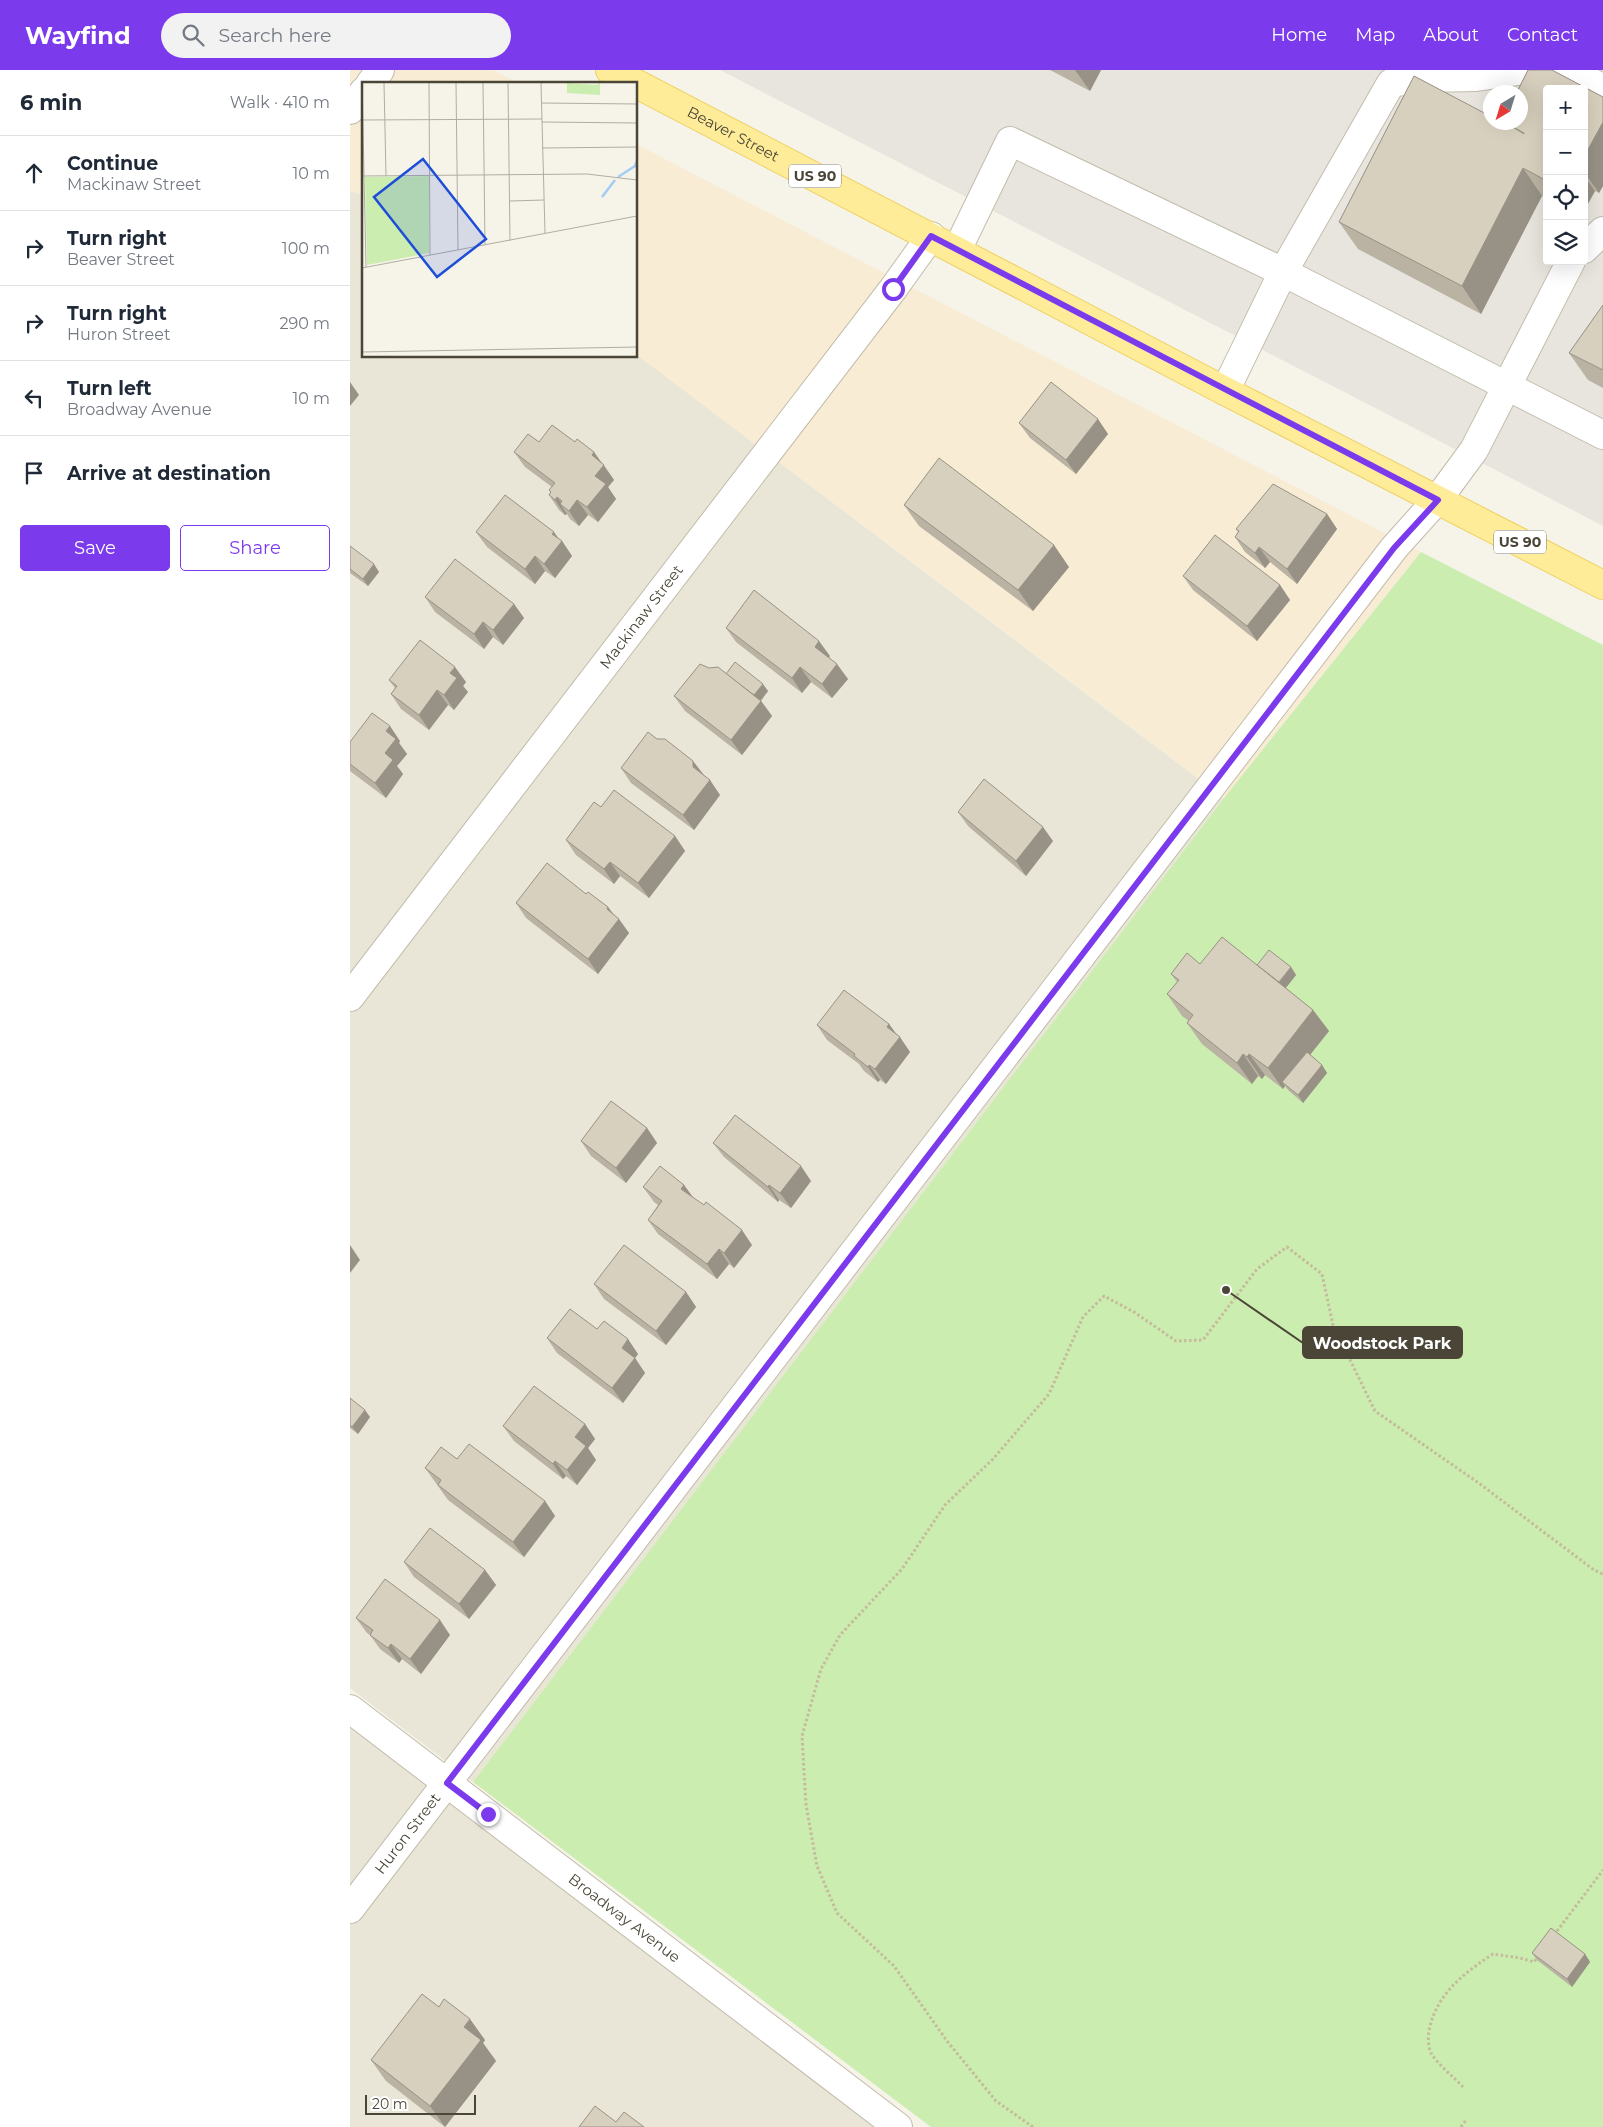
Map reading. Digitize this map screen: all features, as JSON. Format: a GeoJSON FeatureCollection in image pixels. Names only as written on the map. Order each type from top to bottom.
{"type":"FeatureCollection","features":[{"type":"Feature","properties":{"kind":"main road","name":"Beaver Street"},"geometry":{"type":"LineString","coordinates":[[610,70],[633,82]]}},
{"type":"Feature","properties":{"kind":"main road","name":"Beaver Street"},"geometry":{"type":"LineString","coordinates":[[638,84],[958,250],[1224,391],[1603,585]]}},
{"type":"Feature","properties":{"kind":"street"},"geometry":{"type":"LineString","coordinates":[[371,82],[380,70]]}},
{"type":"Feature","properties":{"kind":"street"},"geometry":{"type":"LineString","coordinates":[[1224,391],[1284,272],[1391,83],[1424,78],[1476,77],[1525,70]]}},
{"type":"Feature","properties":{"kind":"street"},"geometry":{"type":"LineString","coordinates":[[1558,70],[1577,74],[1603,89]]}},
{"type":"Feature","properties":{"kind":"street"},"geometry":{"type":"LineString","coordinates":[[350,110],[362,95]]}},
{"type":"Feature","properties":{"kind":"street"},"geometry":{"type":"LineString","coordinates":[[958,250],[1010,141],[1284,272],[1506,387],[1603,434]]}},
{"type":"Feature","properties":{"kind":"street"},"geometry":{"type":"LineString","coordinates":[[1588,244],[1603,231]]}},
{"type":"Feature","properties":{"kind":"street","name":"Mackinaw Street"},"geometry":{"type":"LineString","coordinates":[[350,998],[887,297],[931,236]]}},
{"type":"Feature","properties":{"kind":"street","name":"Huron Street"},"geometry":{"type":"LineString","coordinates":[[350,1909],[1388,556],[1438,500],[1474,450],[1568,265]]}},
{"type":"Feature","properties":{"kind":"street","name":"Broadway Avenue"},"geometry":{"type":"LineString","coordinates":[[350,1709],[898,2127]]}},
{"type":"Feature","properties":{"kind":"path"},"geometry":{"type":"LineString","coordinates":[[1033,2127],[996,2101],[947,2041],[894,1966],[837,1913],[817,1866],[806,1805],[802,1736],[822,1669],[840,1635],[902,1569],[945,1505],[993,1459],[1049,1394],[1083,1317],[1104,1296],[1134,1312],[1176,1341],[1203,1340],[1258,1269],[1288,1247],[1322,1274],[1333,1325],[1375,1410],[1480,1484],[1594,1570],[1603,1574]]}},
{"type":"Feature","properties":{"kind":"path"},"geometry":{"type":"LineString","coordinates":[[1551,1939],[1603,1870]]}},
{"type":"Feature","properties":{"kind":"path"},"geometry":{"type":"LineString","coordinates":[[1463,2087],[1432,2054],[1428,2039],[1431,2019],[1440,2000],[1458,1980],[1494,1954],[1534,1962],[1540,1955]]}},
{"type":"Feature","properties":{"kind":"path"},"geometry":{"type":"LineString","coordinates":[[1461,2127],[1466,2120]]}},
{"type":"Feature","properties":{"kind":"shaded area"},"geometry":{"type":"Polygon","coordinates":[[[350,70],[493,70],[516,82],[362,82],[362,194],[350,191],[350,70]]]}},
{"type":"Feature","properties":{"kind":"shaded area"},"geometry":{"type":"Polygon","coordinates":[[[720,70],[1603,70],[1603,526],[1509,477],[720,70]]]}},
{"type":"Feature","properties":{"kind":"shaded area"},"geometry":{"type":"Polygon","coordinates":[[[638,145],[1421,552],[1224,798],[638,356],[638,145]]]}},
{"type":"Feature","properties":{"kind":"shaded area"},"geometry":{"type":"Polygon","coordinates":[[[350,191],[362,194],[362,358],[638,358],[638,356],[1224,798],[473,1782],[350,1688],[350,191]]]}},
{"type":"Feature","properties":{"kind":"shaded area"},"geometry":{"type":"Polygon","coordinates":[[[350,1711],[895,2127],[350,2127],[350,1711]]]}},
{"type":"Feature","properties":{"kind":"green space"},"geometry":{"type":"Polygon","coordinates":[[[1421,552],[1603,645],[1603,2127],[931,2127],[473,1782],[1224,798],[1421,552]]]}},
{"type":"Feature","properties":{"kind":"building"},"geometry":{"type":"Polygon","coordinates":[[[1528,70],[1552,70],[1580,85],[1543,85],[1543,179],[1523,168],[1462,286],[1339,222],[1414,76],[1483,112],[1483,130],[1518,130],[1524,134],[1519,130],[1528,130],[1528,85],[1520,85],[1528,70]]]}},
{"type":"Feature","properties":{"kind":"building"},"geometry":{"type":"Polygon","coordinates":[[[1588,89],[1603,97],[1603,122],[1588,150],[1588,89]]]}},
{"type":"Feature","properties":{"kind":"building"},"geometry":{"type":"Polygon","coordinates":[[[1603,305],[1603,370],[1569,353],[1603,305]]]}},
{"type":"Feature","properties":{"kind":"building"},"geometry":{"type":"Polygon","coordinates":[[[1051,382],[1098,419],[1066,460],[1019,423],[1051,382]]]}},
{"type":"Feature","properties":{"kind":"building"},"geometry":{"type":"Polygon","coordinates":[[[552,425],[575,442],[577,439],[594,452],[592,455],[604,465],[595,476],[606,484],[587,507],[577,500],[569,511],[560,504],[562,501],[557,497],[555,500],[549,495],[551,492],[549,490],[555,483],[514,452],[528,434],[539,442],[552,425]]]}},
{"type":"Feature","properties":{"kind":"building"},"geometry":{"type":"Polygon","coordinates":[[[939,458],[1054,545],[1018,590],[904,505],[939,458]]]}},
{"type":"Feature","properties":{"kind":"building"},"geometry":{"type":"Polygon","coordinates":[[[1273,484],[1327,514],[1287,569],[1259,547],[1255,553],[1235,537],[1239,531],[1236,529],[1273,484]]]}},
{"type":"Feature","properties":{"kind":"building"},"geometry":{"type":"Polygon","coordinates":[[[505,495],[554,532],[552,534],[562,541],[544,564],[535,556],[525,569],[476,532],[505,495]]]}},
{"type":"Feature","properties":{"kind":"building"},"geometry":{"type":"Polygon","coordinates":[[[1215,535],[1280,585],[1247,626],[1183,576],[1215,535]]]}},
{"type":"Feature","properties":{"kind":"building"},"geometry":{"type":"Polygon","coordinates":[[[350,546],[374,564],[363,579],[350,569],[350,546]]]}},
{"type":"Feature","properties":{"kind":"building"},"geometry":{"type":"Polygon","coordinates":[[[455,559],[514,604],[493,630],[483,622],[474,634],[425,597],[455,559]]]}},
{"type":"Feature","properties":{"kind":"building"},"geometry":{"type":"Polygon","coordinates":[[[754,590],[819,641],[815,647],[837,664],[822,684],[800,667],[792,678],[726,628],[754,590]]]}},
{"type":"Feature","properties":{"kind":"building"},"geometry":{"type":"Polygon","coordinates":[[[420,640],[455,667],[450,673],[457,678],[444,695],[437,690],[419,715],[391,694],[397,686],[389,680],[420,640]]]}},
{"type":"Feature","properties":{"kind":"building"},"geometry":{"type":"Polygon","coordinates":[[[735,662],[763,684],[754,695],[726,674],[735,662]]]}},
{"type":"Feature","properties":{"kind":"building"},"geometry":{"type":"Polygon","coordinates":[[[700,664],[709,668],[718,667],[761,701],[731,740],[674,696],[700,664]]]}},
{"type":"Feature","properties":{"kind":"building"},"geometry":{"type":"Polygon","coordinates":[[[372,713],[390,726],[386,731],[396,739],[385,753],[393,760],[375,783],[350,764],[350,742],[372,713]]]}},
{"type":"Feature","properties":{"kind":"building"},"geometry":{"type":"Polygon","coordinates":[[[648,732],[657,739],[665,739],[693,761],[693,767],[710,780],[683,815],[621,768],[648,732]]]}},
{"type":"Feature","properties":{"kind":"building"},"geometry":{"type":"Polygon","coordinates":[[[984,779],[1043,827],[1016,861],[958,812],[984,779]]]}},
{"type":"Feature","properties":{"kind":"building"},"geometry":{"type":"Polygon","coordinates":[[[614,790],[675,836],[638,883],[610,862],[604,869],[566,840],[594,802],[601,807],[614,790]]]}},
{"type":"Feature","properties":{"kind":"building"},"geometry":{"type":"Polygon","coordinates":[[[547,863],[586,894],[588,892],[608,907],[607,909],[619,919],[588,959],[516,903],[547,863]]]}},
{"type":"Feature","properties":{"kind":"building"},"geometry":{"type":"Polygon","coordinates":[[[1222,937],[1313,1010],[1268,1068],[1249,1054],[1247,1057],[1243,1054],[1237,1063],[1187,1023],[1193,1015],[1167,994],[1179,980],[1171,974],[1187,953],[1200,964],[1222,937]]]}},
{"type":"Feature","properties":{"kind":"building"},"geometry":{"type":"Polygon","coordinates":[[[1269,950],[1291,967],[1279,982],[1257,965],[1269,950]]]}},
{"type":"Feature","properties":{"kind":"building"},"geometry":{"type":"Polygon","coordinates":[[[844,990],[889,1024],[887,1027],[900,1037],[875,1069],[869,1065],[868,1067],[854,1056],[855,1054],[817,1025],[844,990]]]}},
{"type":"Feature","properties":{"kind":"building"},"geometry":{"type":"Polygon","coordinates":[[[1307,1052],[1322,1065],[1298,1095],[1282,1082],[1307,1052]]]}},
{"type":"Feature","properties":{"kind":"building"},"geometry":{"type":"Polygon","coordinates":[[[611,1101],[647,1128],[616,1168],[581,1141],[611,1101]]]}},
{"type":"Feature","properties":{"kind":"building"},"geometry":{"type":"Polygon","coordinates":[[[735,1115],[801,1166],[780,1193],[769,1185],[768,1187],[713,1143],[735,1115]]]}},
{"type":"Feature","properties":{"kind":"building"},"geometry":{"type":"Polygon","coordinates":[[[660,1166],[684,1185],[681,1189],[704,1205],[706,1202],[742,1230],[724,1253],[719,1249],[707,1264],[648,1220],[662,1201],[643,1187],[660,1166]]]}},
{"type":"Feature","properties":{"kind":"building"},"geometry":{"type":"Polygon","coordinates":[[[624,1245],[686,1292],[656,1331],[594,1284],[624,1245]]]}},
{"type":"Feature","properties":{"kind":"building"},"geometry":{"type":"Polygon","coordinates":[[[570,1309],[597,1329],[604,1321],[628,1339],[622,1348],[635,1358],[612,1388],[547,1338],[570,1309]]]}},
{"type":"Feature","properties":{"kind":"building"},"geometry":{"type":"Polygon","coordinates":[[[534,1386],[585,1424],[575,1437],[586,1446],[567,1470],[555,1461],[553,1464],[503,1426],[534,1386]]]}},
{"type":"Feature","properties":{"kind":"building"},"geometry":{"type":"Polygon","coordinates":[[[350,1398],[365,1410],[352,1427],[350,1425],[350,1398]]]}},
{"type":"Feature","properties":{"kind":"building"},"geometry":{"type":"Polygon","coordinates":[[[469,1444],[545,1501],[513,1542],[438,1485],[441,1480],[425,1468],[441,1447],[457,1459],[469,1444]]]}},
{"type":"Feature","properties":{"kind":"building"},"geometry":{"type":"Polygon","coordinates":[[[430,1528],[485,1570],[459,1604],[404,1562],[430,1528]]]}},
{"type":"Feature","properties":{"kind":"building"},"geometry":{"type":"Polygon","coordinates":[[[385,1579],[440,1620],[410,1659],[391,1644],[388,1648],[370,1635],[373,1630],[356,1618],[385,1579]]]}},
{"type":"Feature","properties":{"kind":"building"},"geometry":{"type":"Polygon","coordinates":[[[1551,1928],[1585,1954],[1567,1979],[1532,1953],[1551,1928]]]}},
{"type":"Feature","properties":{"kind":"building"},"geometry":{"type":"Polygon","coordinates":[[[422,1994],[439,2007],[444,1999],[470,2019],[464,2027],[481,2040],[430,2106],[371,2060],[422,1994]]]}},
{"type":"Feature","properties":{"kind":"building"},"geometry":{"type":"Polygon","coordinates":[[[595,2106],[616,2122],[624,2112],[644,2127],[579,2127],[595,2106]]]}},
{"type":"Feature","properties":{"kind":"place","name":"Woodstock Park"},"geometry":{"type":"Point","coordinates":[1226,1290]}},
{"type":"Feature","properties":{"kind":"route"},"geometry":{"type":"LineString","coordinates":[[488,1814],[447,1783],[1394,548],[1438,500],[1224,391],[931,236],[893,289]]}}]}
